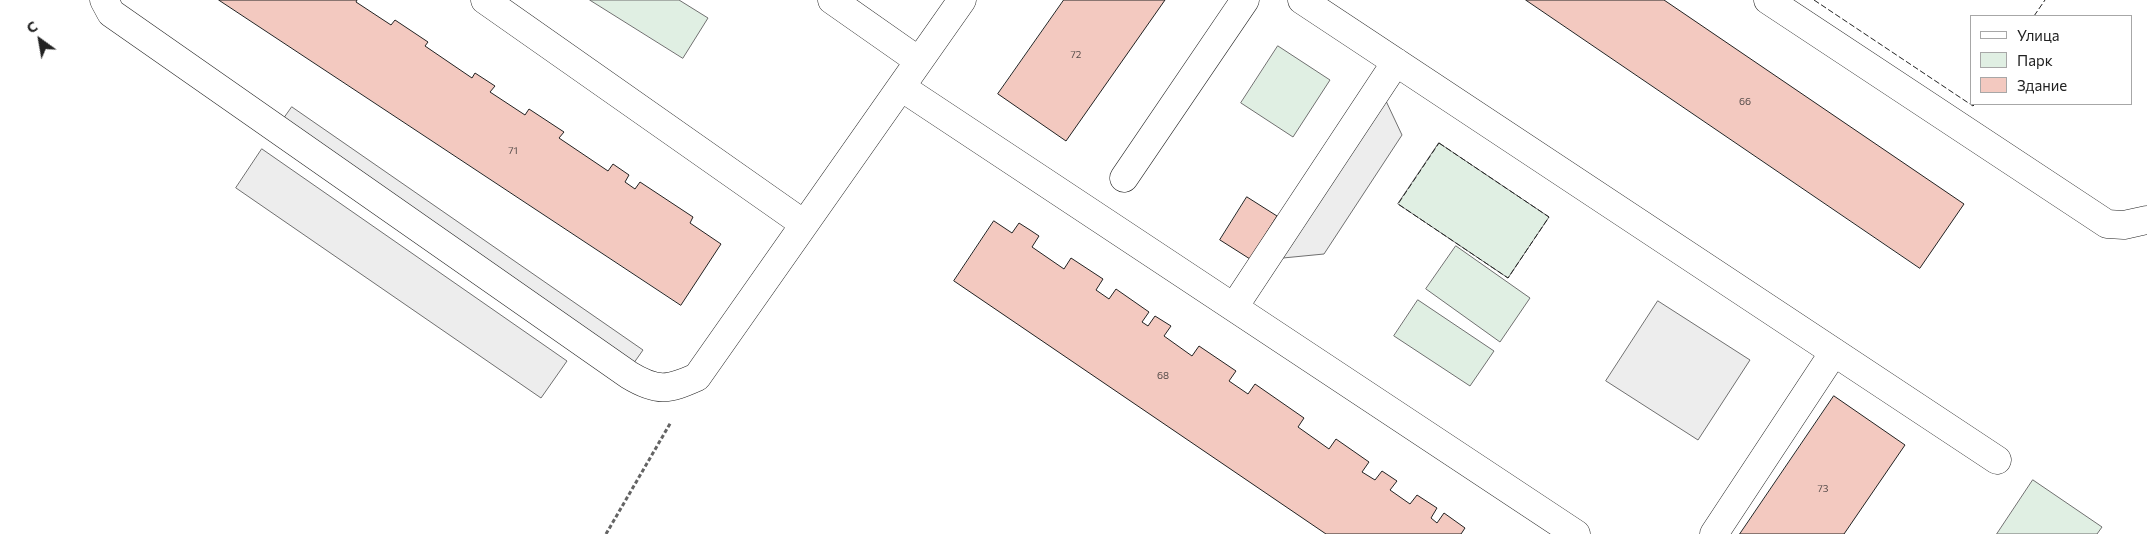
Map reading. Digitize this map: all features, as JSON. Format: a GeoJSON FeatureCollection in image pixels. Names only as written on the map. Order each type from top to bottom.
{"type":"FeatureCollection","features":[{"type":"Feature","properties":{"kind":"lane"},"geometry":{"type":"LineString","coordinates":[[104,0],[112,13],[629,375],[648,387],[672,388],[697,377],[962,0]]}},
{"type":"Feature","properties":{"kind":"lane"},"geometry":{"type":"LineString","coordinates":[[485,0],[804,224]]}},
{"type":"Feature","properties":{"kind":"lane"},"geometry":{"type":"LineString","coordinates":[[832,0],[919,61]]}},
{"type":"Feature","properties":{"kind":"lane"},"geometry":{"type":"LineString","coordinates":[[1124,178],[1245,0]]}},
{"type":"Feature","properties":{"kind":"lane"},"geometry":{"type":"LineString","coordinates":[[1302,0],[1997,460]]}},
{"type":"Feature","properties":{"kind":"lane"},"geometry":{"type":"LineString","coordinates":[[1768,0],[2107,224],[2124,225],[2147,220]]}},
{"type":"Feature","properties":{"kind":"lane"},"geometry":{"type":"LineString","coordinates":[[1234,307],[1396,62]]}},
{"type":"Feature","properties":{"kind":"lane"},"geometry":{"type":"LineString","coordinates":[[901,87],[1576,534]]}},
{"type":"Feature","properties":{"kind":"lane"},"geometry":{"type":"LineString","coordinates":[[1714,534],[1834,352]]}},
{"type":"Feature","properties":{"kind":"path"},"geometry":{"type":"LineString","coordinates":[[606,534],[697,377]]}},
{"type":"Feature","properties":{"kind":"green space"},"geometry":{"type":"Polygon","coordinates":[[[590,0],[679,0],[708,18],[683,58],[590,0]]]}},
{"type":"Feature","properties":{"kind":"green space"},"geometry":{"type":"Polygon","coordinates":[[[1278,46],[1330,80],[1293,137],[1241,103],[1278,46]]]}},
{"type":"Feature","properties":{"kind":"green space"},"geometry":{"type":"Polygon","coordinates":[[[1439,143],[1549,217],[1508,278],[1398,204],[1439,143]]]}},
{"type":"Feature","properties":{"kind":"green space"},"geometry":{"type":"Polygon","coordinates":[[[1456,246],[1530,298],[1500,342],[1426,289],[1456,246]]]}},
{"type":"Feature","properties":{"kind":"green space"},"geometry":{"type":"Polygon","coordinates":[[[1418,300],[1494,351],[1470,386],[1394,336],[1418,300]]]}},
{"type":"Feature","properties":{"kind":"green space"},"geometry":{"type":"Polygon","coordinates":[[[2033,480],[2102,527],[2097,534],[1997,534],[2033,480]]]}},
{"type":"Feature","properties":{"kind":"shaded area"},"geometry":{"type":"Polygon","coordinates":[[[1386,101],[1402,135],[1324,254],[1283,258],[1386,101]]]}},
{"type":"Feature","properties":{"kind":"shaded area"},"geometry":{"type":"Polygon","coordinates":[[[292,107],[643,350],[631,367],[280,124],[292,107]]]}},
{"type":"Feature","properties":{"kind":"shaded area"},"geometry":{"type":"Polygon","coordinates":[[[262,149],[567,361],[541,398],[236,188],[262,149]]]}},
{"type":"Feature","properties":{"kind":"shaded area"},"geometry":{"type":"Polygon","coordinates":[[[1658,301],[1750,360],[1698,440],[1606,381],[1658,301]]]}},
{"type":"Feature","properties":{"kind":"building"},"geometry":{"type":"Polygon","coordinates":[[[219,0],[357,0],[356,2],[391,25],[395,20],[428,42],[425,46],[472,78],[475,73],[495,86],[490,92],[525,115],[529,109],[564,132],[559,138],[608,171],[613,164],[629,175],[625,182],[635,189],[640,182],[693,217],[690,223],[721,244],[681,305],[219,0]]]}},
{"type":"Feature","properties":{"kind":"building"},"geometry":{"type":"Polygon","coordinates":[[[1064,0],[1165,0],[1066,141],[998,94],[1064,0]]]}},
{"type":"Feature","properties":{"kind":"building"},"geometry":{"type":"Polygon","coordinates":[[[1526,0],[1664,0],[1964,204],[1920,268],[1526,0]]]}},
{"type":"Feature","properties":{"kind":"building"},"geometry":{"type":"Polygon","coordinates":[[[1247,197],[1277,216],[1250,259],[1220,240],[1247,197]]]}},
{"type":"Feature","properties":{"kind":"building"},"geometry":{"type":"Polygon","coordinates":[[[994,221],[1012,233],[1019,223],[1030,230],[1039,236],[1032,247],[1064,269],[1071,258],[1103,279],[1096,290],[1109,299],[1116,289],[1149,312],[1142,322],[1148,326],[1155,316],[1171,326],[1164,336],[1192,356],[1199,346],[1236,371],[1229,381],[1248,394],[1255,384],[1304,418],[1298,427],[1329,449],[1336,439],[1369,462],[1362,472],[1375,480],[1382,471],[1397,481],[1390,490],[1410,504],[1417,495],[1437,508],[1431,518],[1437,523],[1444,513],[1465,528],[1461,534],[1326,534],[954,281],[994,221]]]}},
{"type":"Feature","properties":{"kind":"building"},"geometry":{"type":"Polygon","coordinates":[[[1834,396],[1905,445],[1844,534],[1740,534],[1834,396]]]}},
{"type":"Feature","properties":{"kind":"fence"},"geometry":{"type":"LineString","coordinates":[[1814,0],[1970,104]]}},
{"type":"Feature","properties":{"kind":"fence"},"geometry":{"type":"LineString","coordinates":[[2035,15],[2045,0]]}},
{"type":"Feature","properties":{"kind":"fence"},"geometry":{"type":"LineString","coordinates":[[1439,143],[1549,217],[1508,278],[1398,204],[1439,143]]}}]}
